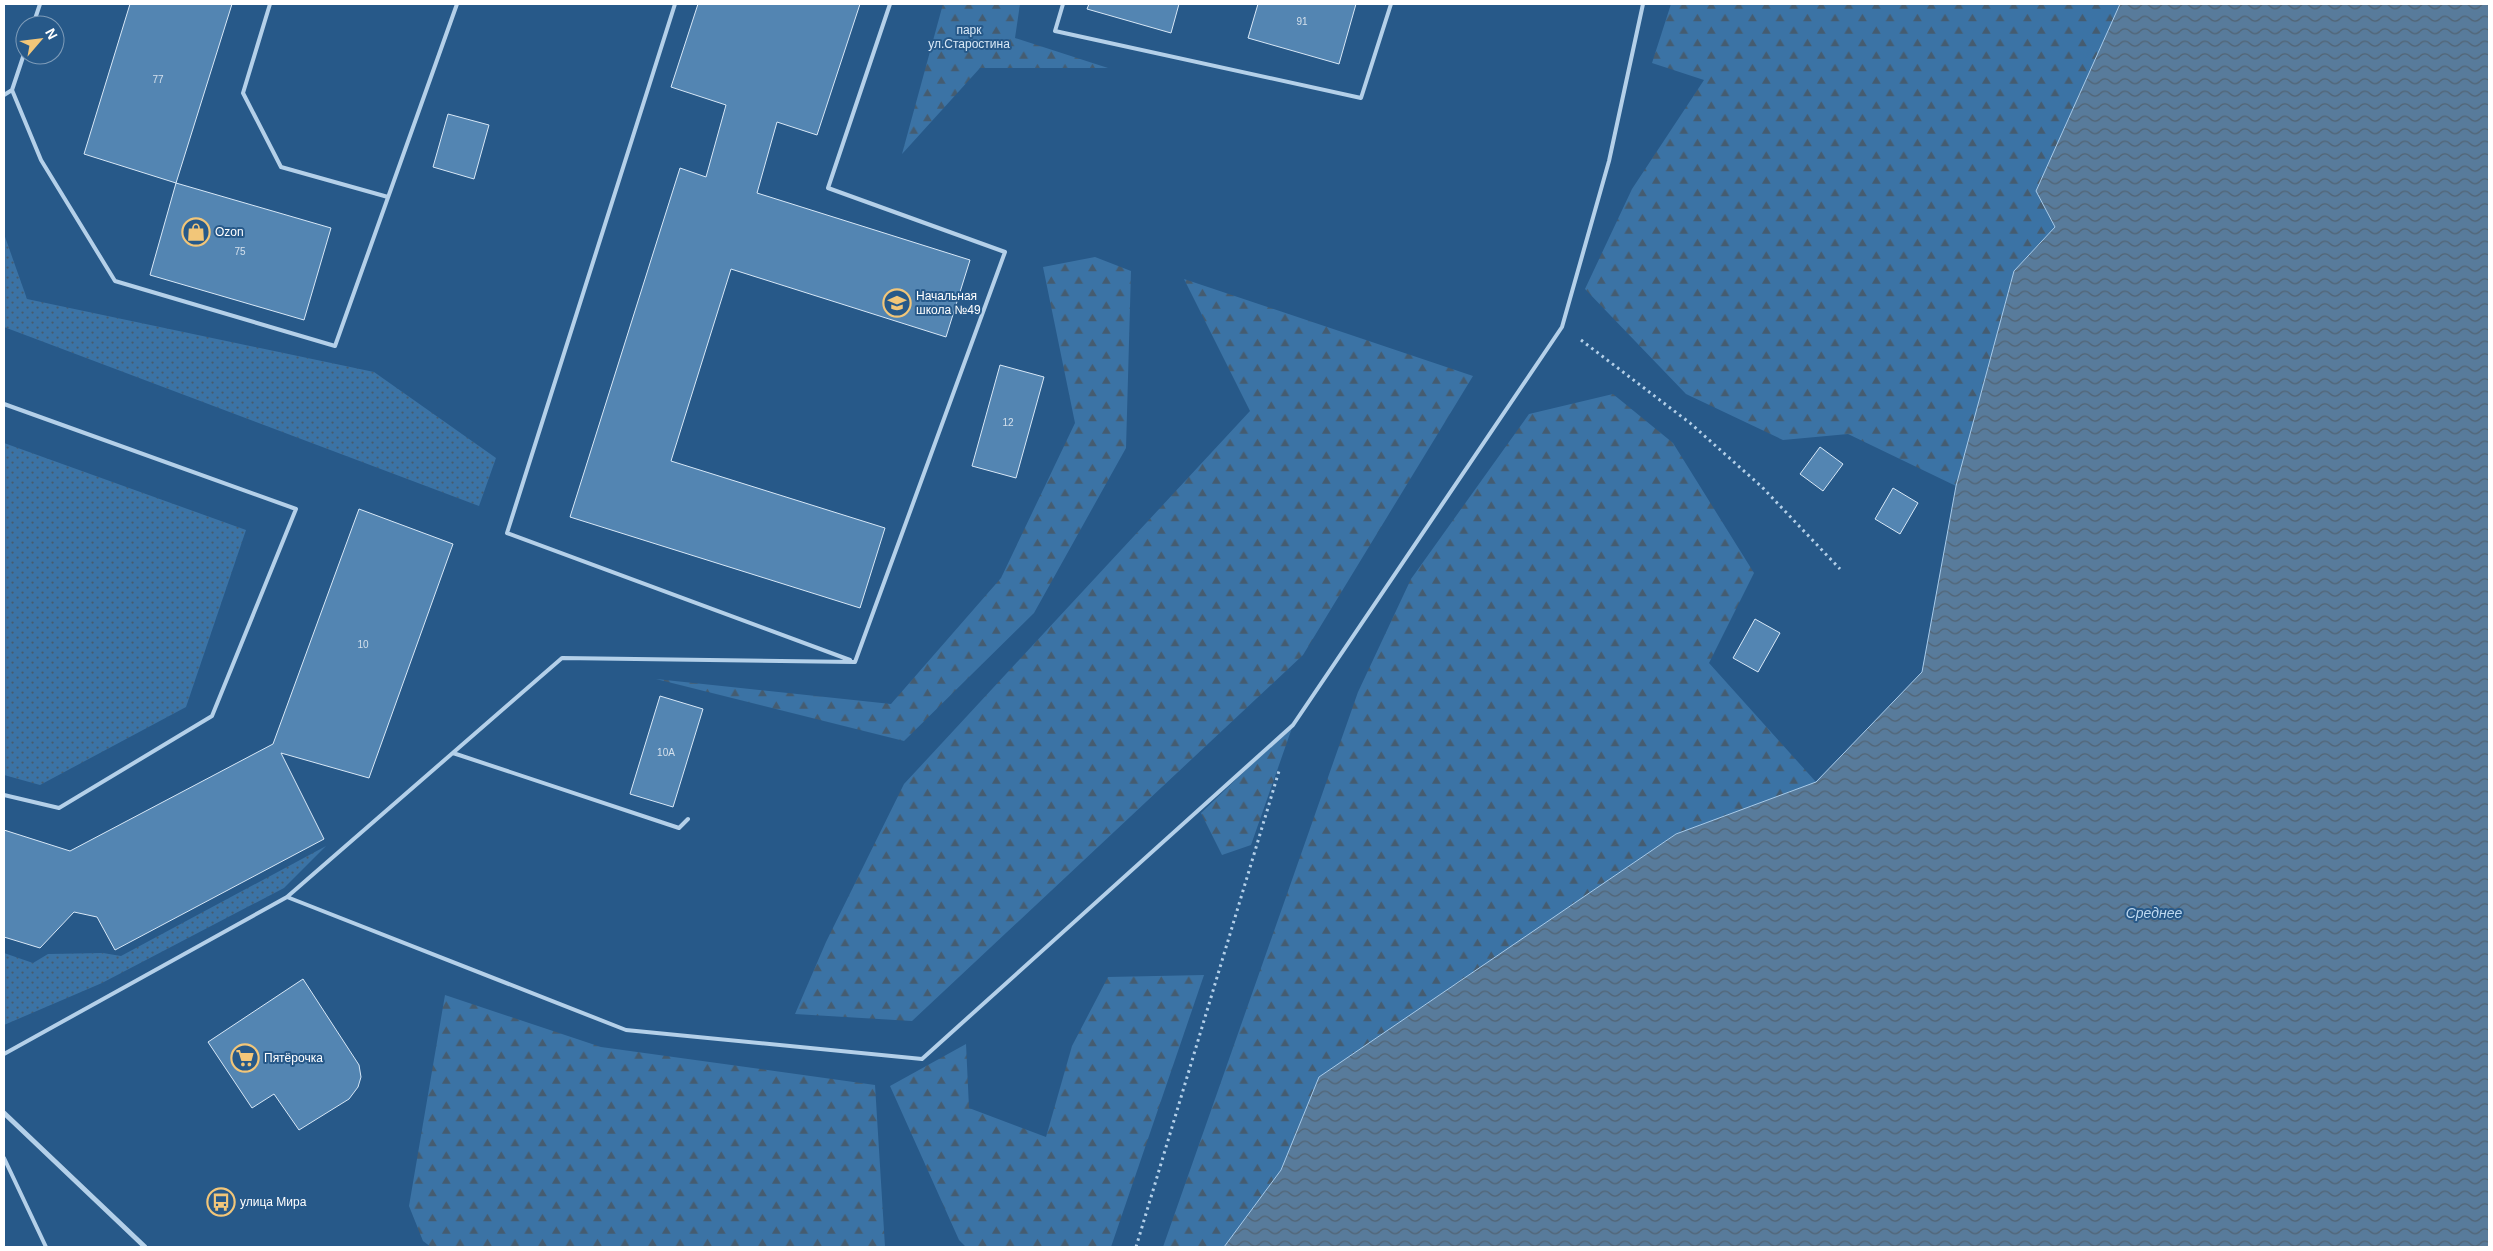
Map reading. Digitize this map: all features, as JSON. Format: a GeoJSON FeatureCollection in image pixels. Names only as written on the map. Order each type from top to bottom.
{"type":"FeatureCollection","features":[{"type":"Feature","properties":{"kind":"street"},"geometry":{"type":"LineString","coordinates":[[4,1113],[145,1247]]}},
{"type":"Feature","properties":{"kind":"lane"},"geometry":{"type":"LineString","coordinates":[[270,4],[244,93],[281,167],[388,197]]}},
{"type":"Feature","properties":{"kind":"lane"},"geometry":{"type":"LineString","coordinates":[[12,90],[41,160],[115,281],[335,346],[456,4]]}},
{"type":"Feature","properties":{"kind":"lane"},"geometry":{"type":"LineString","coordinates":[[675,4],[507,533],[855,662]]}},
{"type":"Feature","properties":{"kind":"lane"},"geometry":{"type":"LineString","coordinates":[[855,662],[1005,252],[828,188],[890,4]]}},
{"type":"Feature","properties":{"kind":"lane"},"geometry":{"type":"LineString","coordinates":[[1063,4],[1055,31],[1360,98],[1391,4]]}},
{"type":"Feature","properties":{"kind":"lane"},"geometry":{"type":"LineString","coordinates":[[287,897],[626,1030],[922,1059],[1293,725],[1562,326],[1609,161],[1643,4]]}},
{"type":"Feature","properties":{"kind":"lane"},"geometry":{"type":"LineString","coordinates":[[4,95],[12,90],[20,65]]}},
{"type":"Feature","properties":{"kind":"lane"},"geometry":{"type":"LineString","coordinates":[[4,404],[296,509],[212,716],[59,808],[4,795]]}},
{"type":"Feature","properties":{"kind":"lane"},"geometry":{"type":"LineString","coordinates":[[4,1054],[287,897],[562,658],[855,662]]}},
{"type":"Feature","properties":{"kind":"lane"},"geometry":{"type":"LineString","coordinates":[[453,753],[679,828],[688,819]]}},
{"type":"Feature","properties":{"kind":"lane"},"geometry":{"type":"LineString","coordinates":[[4,1158],[46,1247]]}},
{"type":"Feature","properties":{"kind":"path"},"geometry":{"type":"LineString","coordinates":[[1562,326],[1690,423],[1762,487],[1840,568]]}},
{"type":"Feature","properties":{"kind":"path"},"geometry":{"type":"LineString","coordinates":[[1136,1247],[1293,725]]}},
{"type":"Feature","properties":{"kind":"green space","name":"парк ул.Старостина"},"geometry":{"type":"Polygon","coordinates":[[[943,4],[1020,4],[1015,38],[1108,68],[980,68],[902,154],[943,4]]]}},
{"type":"Feature","properties":{"kind":"green space"},"geometry":{"type":"Polygon","coordinates":[[[1671,4],[2120,4],[2036,191],[2055,227],[2014,271],[1956,486],[1848,434],[1783,440],[1686,394],[1585,289],[1632,189],[1704,80],[1652,63],[1671,4]]]}},
{"type":"Feature","properties":{"kind":"green space"},"geometry":{"type":"Polygon","coordinates":[[[4,234],[27,299],[374,372],[496,458],[479,506],[4,327],[4,234]]]}},
{"type":"Feature","properties":{"kind":"green space"},"geometry":{"type":"Polygon","coordinates":[[[1095,257],[1131,271],[1126,448],[1034,613],[904,741],[656,679],[891,704],[1001,578],[1075,423],[1043,267],[1095,257]]]}},
{"type":"Feature","properties":{"kind":"green space"},"geometry":{"type":"Polygon","coordinates":[[[1184,279],[1473,376],[1303,655],[912,1021],[795,1014],[826,942],[904,784],[1250,411],[1184,279]]]}},
{"type":"Feature","properties":{"kind":"green space"},"geometry":{"type":"Polygon","coordinates":[[[1613,394],[1673,443],[1754,573],[1709,663],[1816,782],[1676,834],[1319,1077],[1281,1170],[1224,1247],[1163,1247],[1358,692],[1411,579],[1529,414],[1613,394]]]}},
{"type":"Feature","properties":{"kind":"green space"},"geometry":{"type":"Polygon","coordinates":[[[4,443],[246,530],[186,707],[40,785],[4,775],[4,443]]]}},
{"type":"Feature","properties":{"kind":"green space"},"geometry":{"type":"Polygon","coordinates":[[[1293,725],[1251,845],[1222,855],[1201,813],[1293,725]]]}},
{"type":"Feature","properties":{"kind":"green space"},"geometry":{"type":"Polygon","coordinates":[[[326,846],[284,888],[102,983],[4,1025],[4,953],[33,963],[48,954],[103,953],[121,956],[326,846]]]}},
{"type":"Feature","properties":{"kind":"green space"},"geometry":{"type":"Polygon","coordinates":[[[1204,975],[1111,1247],[966,1247],[959,1240],[890,1086],[966,1044],[969,1108],[1046,1137],[1072,1046],[1108,977],[1204,975]]]}},
{"type":"Feature","properties":{"kind":"green space"},"geometry":{"type":"Polygon","coordinates":[[[445,995],[601,1047],[875,1085],[885,1247],[431,1247],[423,1241],[409,1206],[445,995]]]}},
{"type":"Feature","properties":{"kind":"water","name":"Среднее"},"geometry":{"type":"Polygon","coordinates":[[[2120,4],[2489,4],[2489,1247],[1224,1247],[1281,1170],[1319,1077],[1676,834],[1816,782],[1922,672],[1956,486],[2014,271],[2055,227],[2036,191],[2120,4]]]}},
{"type":"Feature","properties":{"kind":"building"},"geometry":{"type":"Polygon","coordinates":[[[130,4],[232,4],[176,183],[84,154],[130,4]]]}},
{"type":"Feature","properties":{"kind":"building","name":"Начальная школа №49"},"geometry":{"type":"Polygon","coordinates":[[[698,4],[860,4],[817,135],[777,122],[757,193],[970,260],[946,337],[731,269],[671,461],[885,528],[860,608],[570,517],[680,168],[706,177],[726,105],[671,87],[698,4]]]}},
{"type":"Feature","properties":{"kind":"building"},"geometry":{"type":"Polygon","coordinates":[[[1089,4],[1179,4],[1171,33],[1087,9],[1089,4]]]}},
{"type":"Feature","properties":{"kind":"building"},"geometry":{"type":"Polygon","coordinates":[[[1258,4],[1356,4],[1339,64],[1248,38],[1258,4]]]}},
{"type":"Feature","properties":{"kind":"building"},"geometry":{"type":"Polygon","coordinates":[[[448,114],[489,125],[474,179],[433,167],[448,114]]]}},
{"type":"Feature","properties":{"kind":"building"},"geometry":{"type":"Polygon","coordinates":[[[176,183],[331,228],[304,320],[150,275],[176,183]]]}},
{"type":"Feature","properties":{"kind":"building"},"geometry":{"type":"Polygon","coordinates":[[[1000,365],[1044,377],[1016,478],[972,466],[1000,365]]]}},
{"type":"Feature","properties":{"kind":"building"},"geometry":{"type":"Polygon","coordinates":[[[1820,447],[1843,464],[1823,491],[1800,474],[1820,447]]]}},
{"type":"Feature","properties":{"kind":"building"},"geometry":{"type":"Polygon","coordinates":[[[1893,488],[1918,503],[1900,534],[1875,519],[1893,488]]]}},
{"type":"Feature","properties":{"kind":"building"},"geometry":{"type":"Polygon","coordinates":[[[359,509],[453,544],[369,778],[281,753],[324,839],[115,950],[97,917],[74,912],[40,948],[4,937],[4,830],[70,851],[273,744],[359,509]]]}},
{"type":"Feature","properties":{"kind":"building"},"geometry":{"type":"Polygon","coordinates":[[[1755,619],[1780,633],[1758,672],[1733,658],[1755,619]]]}},
{"type":"Feature","properties":{"kind":"building"},"geometry":{"type":"Polygon","coordinates":[[[660,696],[703,709],[673,807],[630,794],[660,696]]]}},
{"type":"Feature","properties":{"kind":"building"},"geometry":{"type":"Polygon","coordinates":[[[303,979],[359,1065],[361,1077],[358,1087],[349,1099],[299,1130],[274,1094],[252,1108],[208,1042],[303,979]]]}},
{"type":"Feature","properties":{"kind":"place","name":"Ozon"},"geometry":{"type":"Point","coordinates":[196,232]}},
{"type":"Feature","properties":{"kind":"place","name":"Начальная школа №49"},"geometry":{"type":"Point","coordinates":[897,303]}},
{"type":"Feature","properties":{"kind":"place","name":"Пятёрочка"},"geometry":{"type":"Point","coordinates":[245,1058]}},
{"type":"Feature","properties":{"kind":"place","name":"улица Мира"},"geometry":{"type":"Point","coordinates":[221,1202]}}]}
